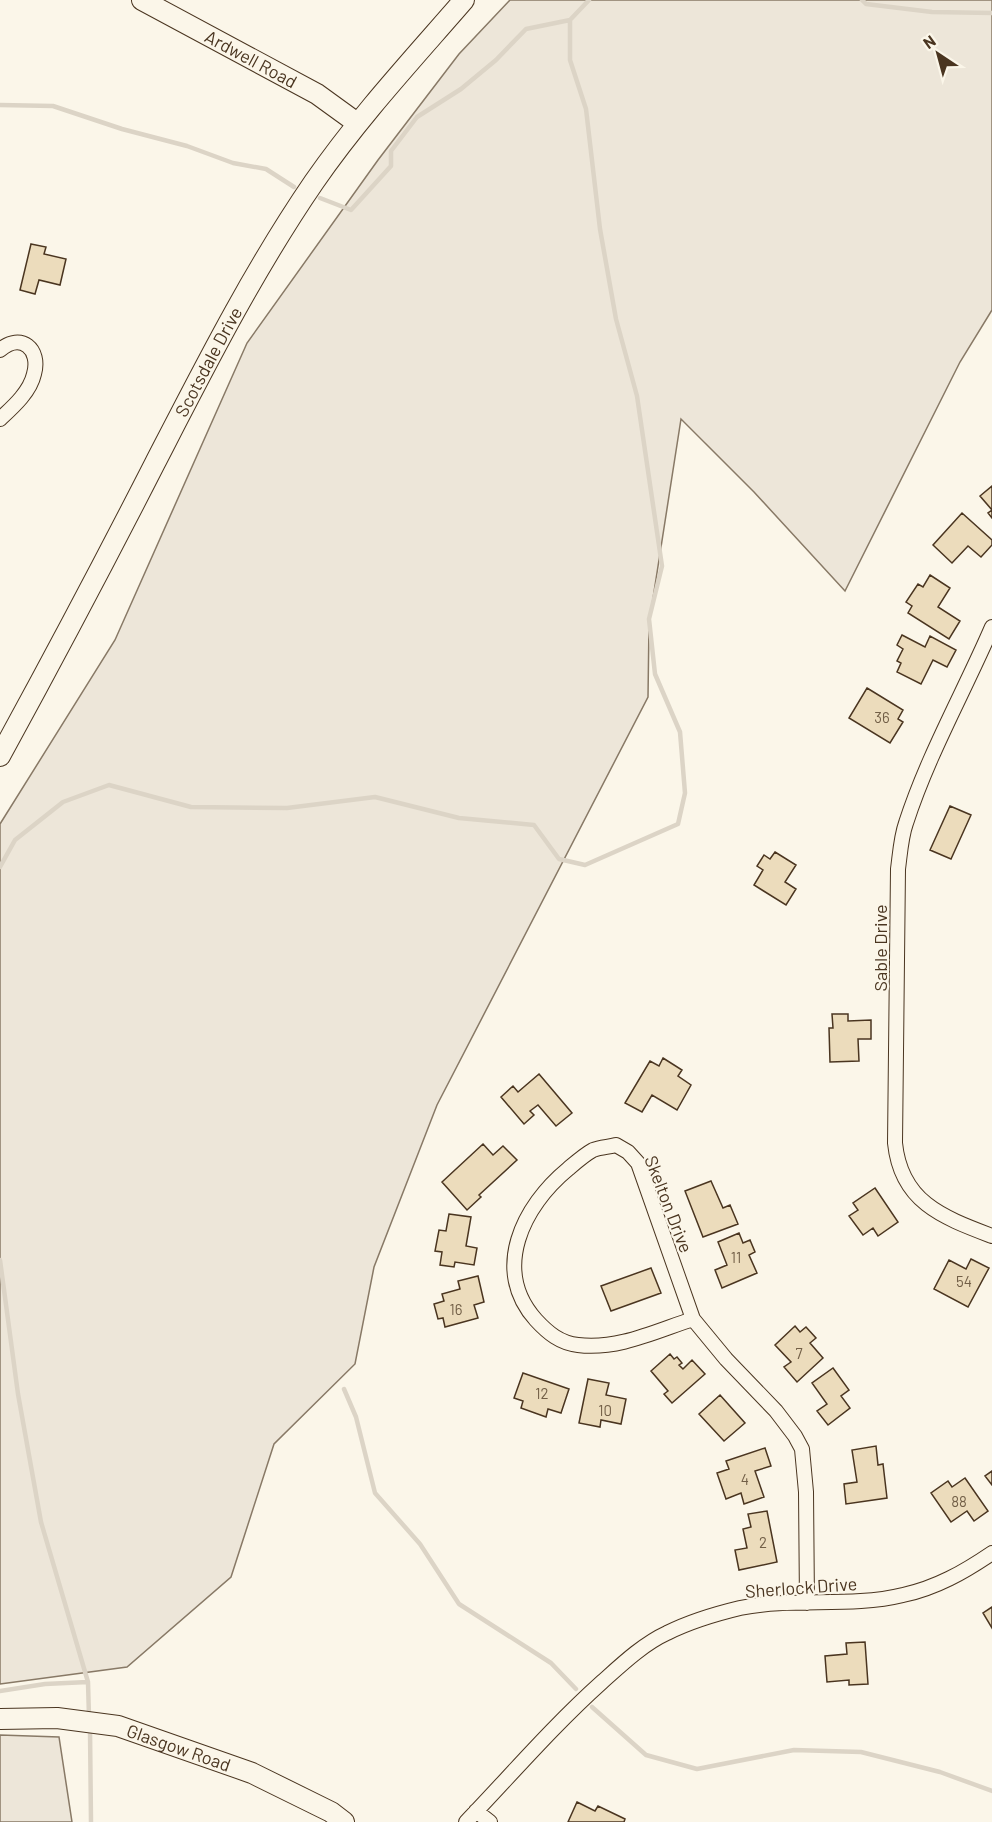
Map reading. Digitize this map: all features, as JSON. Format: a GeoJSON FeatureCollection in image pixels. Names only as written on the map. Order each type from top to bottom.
{"type":"FeatureCollection","features":[{"type":"Feature","properties":{"kind":"street","name":"Ardwell Road"},"geometry":{"type":"LineString","coordinates":[[142,0],[317,94],[357,123]]}},
{"type":"Feature","properties":{"kind":"street","name":"Scotsdale Drive"},"geometry":{"type":"LineString","coordinates":[[0,756],[68,632],[213,350],[267,257],[313,184],[357,123],[464,0]]}},
{"type":"Feature","properties":{"kind":"street"},"geometry":{"type":"LineString","coordinates":[[0,350],[6,345],[19,342],[26,344],[32,349],[36,364],[30,384],[0,419]]}},
{"type":"Feature","properties":{"kind":"street","name":"Sable Drive"},"geometry":{"type":"LineString","coordinates":[[992,627],[920,786],[905,825],[898,869],[895,1143],[897,1160],[903,1176],[910,1190],[921,1202],[935,1212],[992,1236]]}},
{"type":"Feature","properties":{"kind":"street","name":"Skelton Drive"},"geometry":{"type":"LineString","coordinates":[[693,1319],[628,1341],[595,1346],[576,1345],[555,1339],[528,1310],[514,1273],[519,1232],[530,1213],[557,1178],[594,1150],[616,1145],[628,1152],[638,1163],[693,1319],[726,1359],[776,1411],[795,1436],[801,1449],[806,1492],[807,1603]]}},
{"type":"Feature","properties":{"kind":"street","name":"Sherlock Drive"},"geometry":{"type":"LineString","coordinates":[[466,1822],[567,1713],[624,1662],[666,1633],[704,1618],[741,1608],[872,1600],[901,1596],[929,1588],[964,1572],[992,1553]]}},
{"type":"Feature","properties":{"kind":"street","name":"Glasgow Road"},"geometry":{"type":"LineString","coordinates":[[0,1719],[57,1718],[118,1726],[252,1773],[332,1812],[344,1822]]}},
{"type":"Feature","properties":{"kind":"street"},"geometry":{"type":"LineString","coordinates":[[476,1811],[490,1822]]}},
{"type":"Feature","properties":{"kind":"shaded area"},"geometry":{"type":"Polygon","coordinates":[[[510,0],[992,0],[992,310],[960,362],[845,591],[754,492],[681,419],[649,624],[648,697],[437,1105],[374,1267],[355,1364],[274,1444],[231,1577],[127,1667],[0,1684],[0,824],[115,640],[247,343],[378,160],[459,54],[510,0]]]}},
{"type":"Feature","properties":{"kind":"shaded area"},"geometry":{"type":"Polygon","coordinates":[[[0,1735],[59,1737],[72,1822],[0,1822],[0,1735]]]}},
{"type":"Feature","properties":{"kind":"building"},"geometry":{"type":"Polygon","coordinates":[[[31,244],[46,247],[44,254],[66,259],[60,285],[39,280],[35,294],[20,290],[31,244]]]}},
{"type":"Feature","properties":{"kind":"building"},"geometry":{"type":"Polygon","coordinates":[[[992,486],[992,510],[980,496],[992,486]]]}},
{"type":"Feature","properties":{"kind":"building"},"geometry":{"type":"Polygon","coordinates":[[[962,513],[992,540],[992,545],[981,557],[968,546],[952,563],[933,545],[962,513]]]}},
{"type":"Feature","properties":{"kind":"building"},"geometry":{"type":"Polygon","coordinates":[[[930,575],[950,588],[938,607],[960,621],[949,639],[908,613],[912,606],[906,602],[918,584],[923,587],[930,575]]]}},
{"type":"Feature","properties":{"kind":"building"},"geometry":{"type":"Polygon","coordinates":[[[902,635],[925,647],[930,636],[956,650],[947,667],[933,660],[921,684],[897,672],[901,663],[897,661],[903,649],[897,645],[902,635]]]}},
{"type":"Feature","properties":{"kind":"building"},"geometry":{"type":"Polygon","coordinates":[[[867,688],[903,710],[898,719],[903,722],[890,743],[849,718],[867,688]]]}},
{"type":"Feature","properties":{"kind":"building"},"geometry":{"type":"Polygon","coordinates":[[[950,806],[971,815],[951,859],[930,850],[950,806]]]}},
{"type":"Feature","properties":{"kind":"building"},"geometry":{"type":"Polygon","coordinates":[[[775,852],[796,865],[785,882],[796,889],[786,905],[754,885],[763,870],[757,866],[764,855],[770,859],[775,852]]]}},
{"type":"Feature","properties":{"kind":"building"},"geometry":{"type":"Polygon","coordinates":[[[832,1014],[848,1014],[848,1021],[871,1020],[871,1039],[858,1039],[859,1061],[830,1062],[829,1028],[833,1028],[832,1014]]]}},
{"type":"Feature","properties":{"kind":"building"},"geometry":{"type":"Polygon","coordinates":[[[663,1058],[682,1070],[678,1076],[691,1085],[677,1110],[652,1095],[642,1112],[625,1103],[650,1061],[659,1066],[663,1058]]]}},
{"type":"Feature","properties":{"kind":"building"},"geometry":{"type":"Polygon","coordinates":[[[539,1074],[572,1113],[556,1126],[538,1105],[530,1111],[534,1115],[524,1124],[501,1097],[513,1086],[518,1092],[539,1074]]]}},
{"type":"Feature","properties":{"kind":"building"},"geometry":{"type":"Polygon","coordinates":[[[483,1144],[493,1155],[503,1146],[517,1160],[479,1195],[481,1197],[467,1210],[442,1182],[483,1144]]]}},
{"type":"Feature","properties":{"kind":"building"},"geometry":{"type":"Polygon","coordinates":[[[711,1181],[723,1208],[730,1205],[738,1224],[703,1237],[685,1191],[711,1181]]]}},
{"type":"Feature","properties":{"kind":"building"},"geometry":{"type":"Polygon","coordinates":[[[875,1188],[898,1222],[878,1236],[873,1228],[863,1235],[849,1216],[858,1210],[853,1203],[875,1188]]]}},
{"type":"Feature","properties":{"kind":"building"},"geometry":{"type":"Polygon","coordinates":[[[449,1214],[471,1217],[466,1246],[477,1248],[474,1265],[455,1262],[454,1267],[440,1265],[442,1252],[435,1251],[439,1230],[446,1231],[449,1214]]]}},
{"type":"Feature","properties":{"kind":"building"},"geometry":{"type":"Polygon","coordinates":[[[739,1233],[743,1243],[750,1240],[755,1252],[749,1255],[757,1273],[722,1288],[715,1270],[727,1265],[718,1242],[739,1233]]]}},
{"type":"Feature","properties":{"kind":"building"},"geometry":{"type":"Polygon","coordinates":[[[971,1259],[989,1268],[968,1307],[934,1289],[949,1260],[966,1269],[971,1259]]]}},
{"type":"Feature","properties":{"kind":"building"},"geometry":{"type":"Polygon","coordinates":[[[651,1268],[661,1293],[611,1311],[601,1286],[651,1268]]]}},
{"type":"Feature","properties":{"kind":"building"},"geometry":{"type":"Polygon","coordinates":[[[478,1276],[484,1302],[474,1305],[478,1318],[445,1327],[443,1318],[438,1319],[434,1304],[444,1301],[442,1294],[460,1289],[458,1281],[478,1276]]]}},
{"type":"Feature","properties":{"kind":"building"},"geometry":{"type":"Polygon","coordinates":[[[795,1326],[800,1332],[806,1327],[816,1338],[810,1343],[823,1358],[797,1382],[784,1367],[791,1362],[775,1345],[795,1326]]]}},
{"type":"Feature","properties":{"kind":"building"},"geometry":{"type":"Polygon","coordinates":[[[670,1354],[674,1359],[677,1357],[683,1369],[692,1360],[705,1374],[672,1403],[664,1394],[668,1391],[651,1371],[670,1354]]]}},
{"type":"Feature","properties":{"kind":"building"},"geometry":{"type":"Polygon","coordinates":[[[833,1368],[849,1390],[841,1396],[850,1408],[828,1425],[817,1411],[827,1404],[812,1383],[833,1368]]]}},
{"type":"Feature","properties":{"kind":"building"},"geometry":{"type":"Polygon","coordinates":[[[523,1373],[569,1389],[561,1413],[548,1409],[546,1417],[521,1408],[523,1401],[514,1398],[523,1373]]]}},
{"type":"Feature","properties":{"kind":"building"},"geometry":{"type":"Polygon","coordinates":[[[588,1379],[609,1383],[606,1395],[626,1399],[621,1424],[601,1420],[600,1427],[579,1423],[588,1379]]]}},
{"type":"Feature","properties":{"kind":"building"},"geometry":{"type":"Polygon","coordinates":[[[720,1395],[745,1423],[724,1441],[699,1414],[720,1395]]]}},
{"type":"Feature","properties":{"kind":"building"},"geometry":{"type":"Polygon","coordinates":[[[876,1446],[878,1465],[883,1464],[887,1498],[846,1504],[844,1484],[857,1482],[852,1450],[876,1446]]]}},
{"type":"Feature","properties":{"kind":"building"},"geometry":{"type":"Polygon","coordinates":[[[765,1448],[771,1466],[755,1471],[764,1497],[744,1504],[741,1493],[726,1499],[717,1473],[729,1469],[726,1461],[765,1448]]]}},
{"type":"Feature","properties":{"kind":"building"},"geometry":{"type":"Polygon","coordinates":[[[992,1471],[992,1485],[985,1476],[992,1471]]]}},
{"type":"Feature","properties":{"kind":"building"},"geometry":{"type":"Polygon","coordinates":[[[965,1478],[988,1511],[974,1521],[967,1511],[951,1522],[931,1493],[948,1481],[952,1487],[965,1478]]]}},
{"type":"Feature","properties":{"kind":"building"},"geometry":{"type":"Polygon","coordinates":[[[767,1511],[777,1562],[739,1570],[735,1550],[747,1548],[743,1529],[751,1527],[748,1514],[767,1511]]]}},
{"type":"Feature","properties":{"kind":"building"},"geometry":{"type":"Polygon","coordinates":[[[992,1607],[992,1628],[983,1613],[992,1607]]]}},
{"type":"Feature","properties":{"kind":"building"},"geometry":{"type":"Polygon","coordinates":[[[865,1642],[868,1684],[849,1685],[849,1680],[827,1682],[825,1656],[847,1654],[846,1643],[865,1642]]]}},
{"type":"Feature","properties":{"kind":"building"},"geometry":{"type":"Polygon","coordinates":[[[577,1802],[595,1811],[598,1806],[625,1819],[624,1822],[568,1822],[577,1802]]]}},
{"type":"Feature","properties":{"kind":"waterway"},"geometry":{"type":"LineString","coordinates":[[0,867],[15,840],[63,802],[109,785],[191,807],[287,808],[375,797],[459,818],[534,825],[559,859],[585,865],[678,824],[685,793],[680,732],[655,674],[649,619],[662,566],[637,396],[616,319],[600,229],[586,109],[570,60],[570,20],[589,0]]}},
{"type":"Feature","properties":{"kind":"waterway"},"geometry":{"type":"LineString","coordinates":[[862,0],[866,4],[932,12],[992,13]]}},
{"type":"Feature","properties":{"kind":"waterway"},"geometry":{"type":"LineString","coordinates":[[320,198],[351,210],[391,166],[391,151],[417,117],[461,89],[496,60],[526,29],[570,20]]}},
{"type":"Feature","properties":{"kind":"waterway"},"geometry":{"type":"LineString","coordinates":[[0,105],[53,106],[122,129],[187,146],[233,163],[266,169],[294,187]]}},
{"type":"Feature","properties":{"kind":"waterway"},"geometry":{"type":"LineString","coordinates":[[0,1260],[18,1394],[41,1522],[88,1682],[89,1717]]}},
{"type":"Feature","properties":{"kind":"waterway"},"geometry":{"type":"LineString","coordinates":[[344,1389],[356,1417],[375,1493],[420,1544],[459,1604],[551,1663],[576,1689]]}},
{"type":"Feature","properties":{"kind":"waterway"},"geometry":{"type":"LineString","coordinates":[[0,1691],[45,1684],[88,1682]]}},
{"type":"Feature","properties":{"kind":"waterway"},"geometry":{"type":"LineString","coordinates":[[592,1707],[646,1755],[697,1769],[794,1750],[861,1752],[940,1772],[992,1791]]}},
{"type":"Feature","properties":{"kind":"waterway"},"geometry":{"type":"LineString","coordinates":[[90,1729],[91,1822]]}}]}
